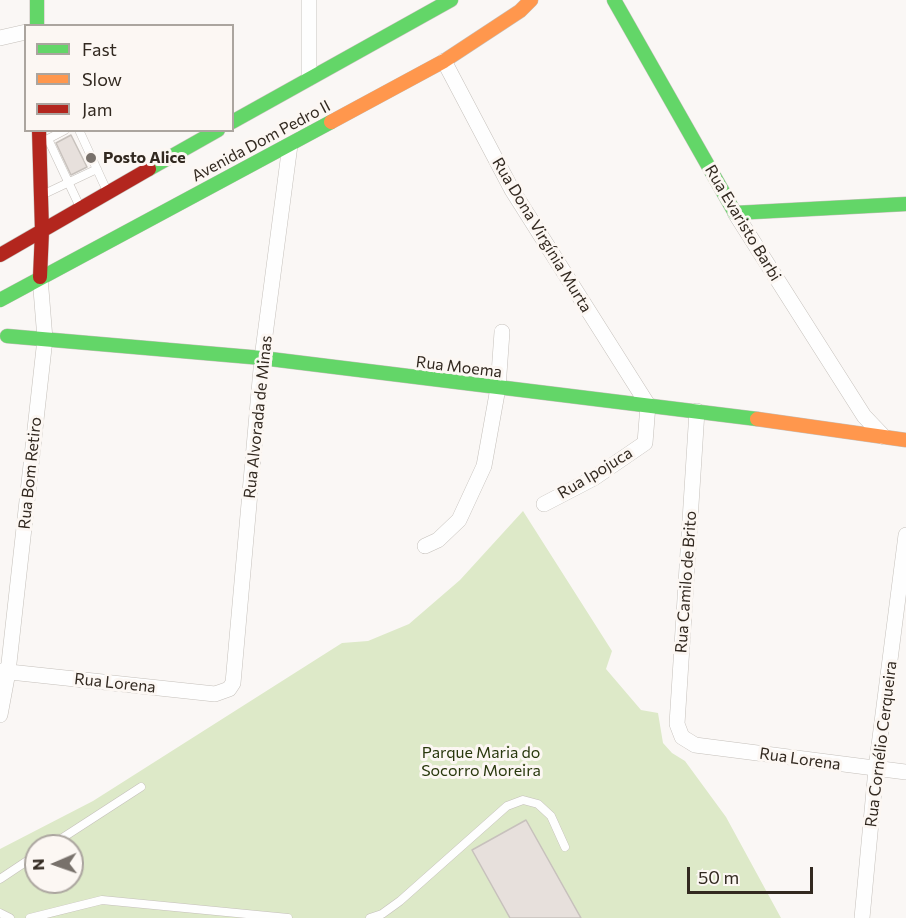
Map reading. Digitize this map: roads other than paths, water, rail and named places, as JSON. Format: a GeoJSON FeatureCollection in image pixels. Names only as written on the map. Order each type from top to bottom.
{"type":"FeatureCollection","features":[{"type":"Feature","properties":{"kind":"street"},"geometry":{"type":"LineString","coordinates":[[37,0],[37,24]]}},
{"type":"Feature","properties":{"kind":"street"},"geometry":{"type":"LineString","coordinates":[[309,0],[309,78]]}},
{"type":"Feature","properties":{"kind":"street","name":"Avenida Dom Pedro II"},"geometry":{"type":"LineString","coordinates":[[234,121],[451,0]]}},
{"type":"Feature","properties":{"kind":"street","name":"Avenida Dom Pedro II"},"geometry":{"type":"LineString","coordinates":[[0,300],[444,61],[520,11],[531,0]]}},
{"type":"Feature","properties":{"kind":"street","name":"Rua Evaristo Barbi"},"geometry":{"type":"LineString","coordinates":[[614,0],[735,213],[864,416],[884,437]]}},
{"type":"Feature","properties":{"kind":"street"},"geometry":{"type":"LineString","coordinates":[[0,38],[24,32]]}},
{"type":"Feature","properties":{"kind":"street","name":"Rua Dona Virgínia Murta"},"geometry":{"type":"LineString","coordinates":[[444,61],[512,190],[648,405]]}},
{"type":"Feature","properties":{"kind":"street","name":"Avenida Dom Pedro II"},"geometry":{"type":"LineString","coordinates":[[0,255],[215,132]]}},
{"type":"Feature","properties":{"kind":"street","name":"Rua Bom Retiro"},"geometry":{"type":"LineString","coordinates":[[0,715],[45,339],[40,277],[42,138]]}},
{"type":"Feature","properties":{"kind":"street","name":"Rua Alvorada de Minas"},"geometry":{"type":"LineString","coordinates":[[229,689],[234,677],[262,358],[290,145]]}},
{"type":"Feature","properties":{"kind":"street"},"geometry":{"type":"LineString","coordinates":[[735,213],[906,204]]}},
{"type":"Feature","properties":{"kind":"street"},"geometry":{"type":"LineString","coordinates":[[425,546],[438,540],[459,520],[484,466],[498,388],[502,332]]}},
{"type":"Feature","properties":{"kind":"street","name":"Rua Moema"},"geometry":{"type":"LineString","coordinates":[[7,336],[262,358],[697,411],[884,437],[905,442]]}},
{"type":"Feature","properties":{"kind":"street","name":"Rua Ipojuca"},"geometry":{"type":"LineString","coordinates":[[543,504],[594,478],[645,443],[648,405]]}},
{"type":"Feature","properties":{"kind":"street","name":"Rua Camilo de Brito"},"geometry":{"type":"LineString","coordinates":[[695,744],[682,737],[678,723],[697,411]]}},
{"type":"Feature","properties":{"kind":"street","name":"Rua Cornélio Cerqueira"},"geometry":{"type":"LineString","coordinates":[[862,918],[876,769],[906,535]]}},
{"type":"Feature","properties":{"kind":"street","name":"Rua Lorena"},"geometry":{"type":"LineString","coordinates":[[4,671],[215,694],[229,689]]}},
{"type":"Feature","properties":{"kind":"street","name":"Rua Lorena"},"geometry":{"type":"LineString","coordinates":[[695,744],[906,772]]}},
{"type":"Feature","properties":{"kind":"lane"},"geometry":{"type":"LineString","coordinates":[[59,132],[42,138],[81,209]]}},
{"type":"Feature","properties":{"kind":"lane"},"geometry":{"type":"LineString","coordinates":[[80,132],[108,193]]}},
{"type":"Feature","properties":{"kind":"lane"},"geometry":{"type":"LineString","coordinates":[[41,196],[97,169]]}},
{"type":"Feature","properties":{"kind":"lane"},"geometry":{"type":"LineString","coordinates":[[69,834],[141,787]]}},
{"type":"Feature","properties":{"kind":"lane"},"geometry":{"type":"LineString","coordinates":[[370,918],[382,914],[400,901],[507,806],[523,800],[538,804],[551,816],[565,847]]}},
{"type":"Feature","properties":{"kind":"lane"},"geometry":{"type":"LineString","coordinates":[[0,879],[24,863]]}},
{"type":"Feature","properties":{"kind":"lane"},"geometry":{"type":"LineString","coordinates":[[30,918],[102,900],[288,918]]}},
{"type":"Feature","properties":{"kind":"lane"},"geometry":{"type":"LineString","coordinates":[[0,913],[10,918]]}},
{"type":"Feature","properties":{"kind":"place","name":"Posto Alice"},"geometry":{"type":"Point","coordinates":[91,158]}},
{"type":"Feature","properties":{"kind":"park label","name":"Parque Maria do Socorro Moreira"},"geometry":{"type":"Point","coordinates":[481,762]}}]}
